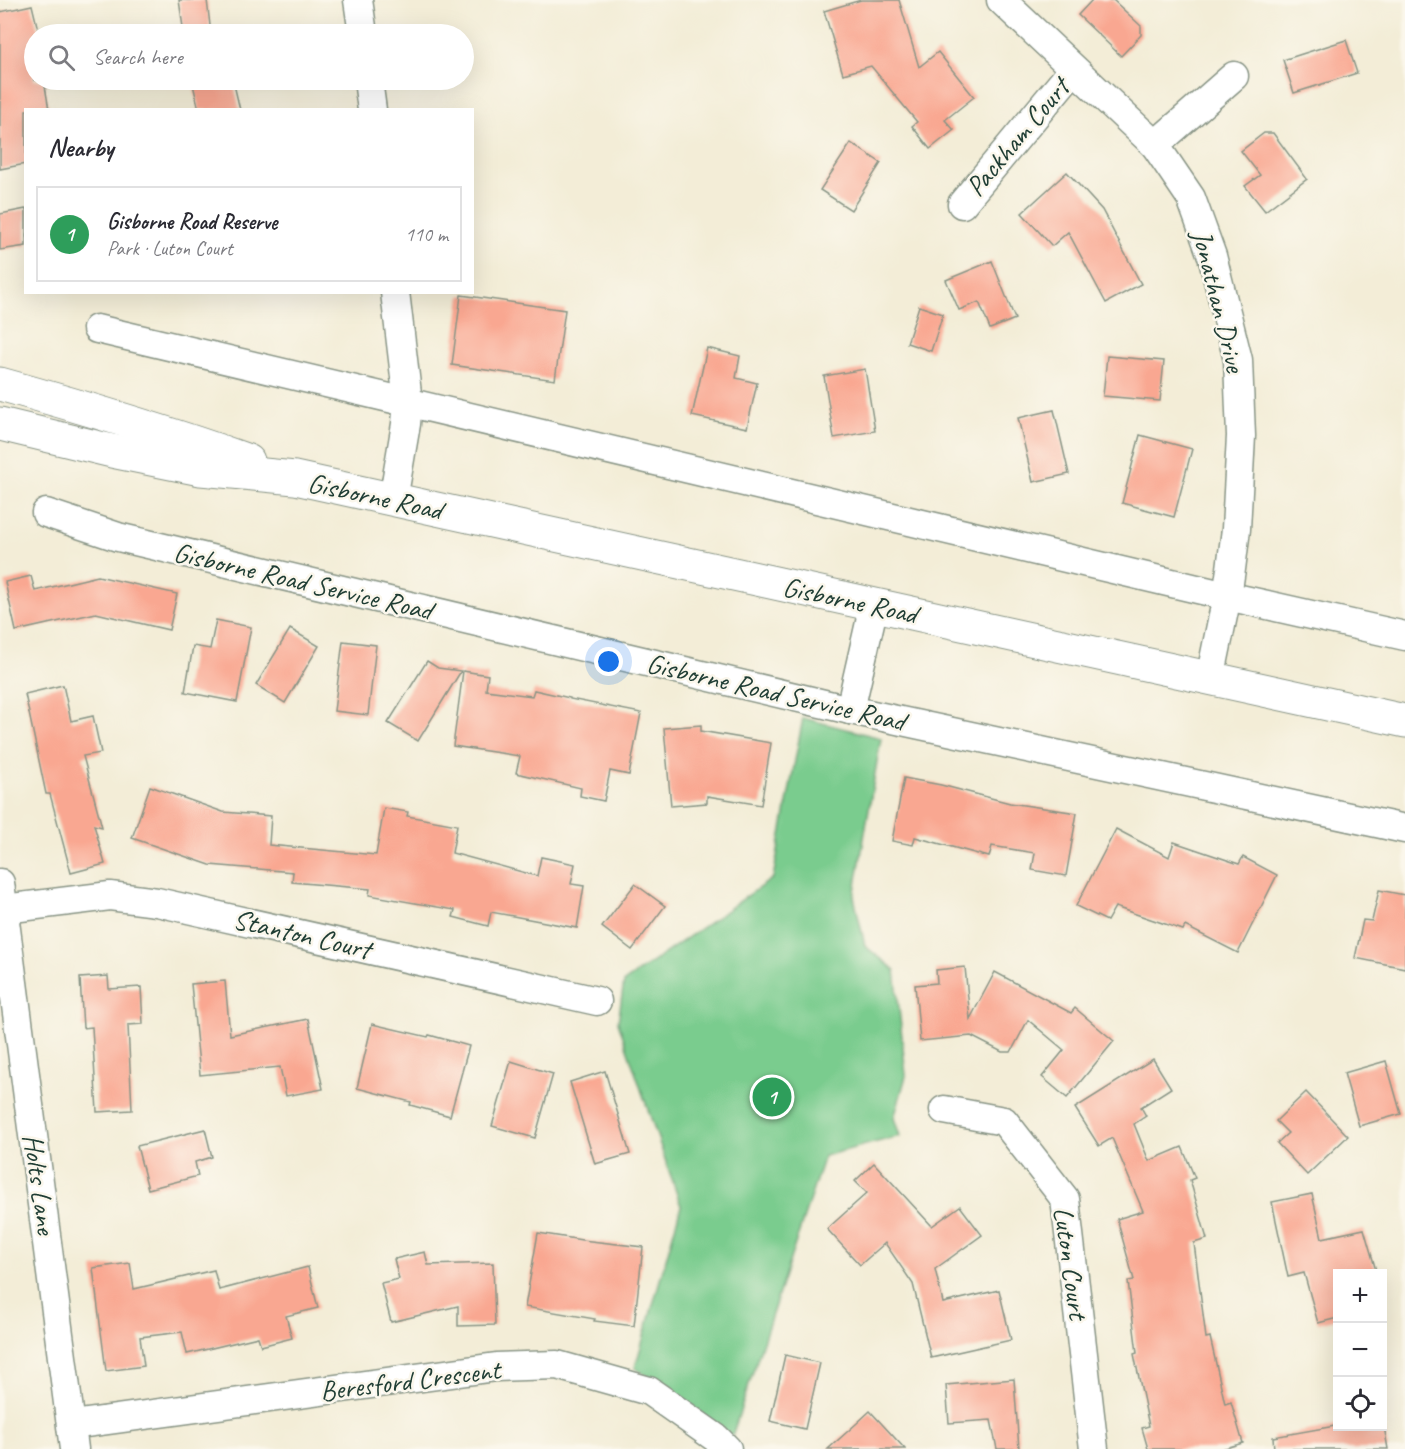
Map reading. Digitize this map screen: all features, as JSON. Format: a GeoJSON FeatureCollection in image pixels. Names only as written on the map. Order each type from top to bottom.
{"type":"FeatureCollection","features":[{"type":"Feature","properties":{"kind":"main road","name":"Gisborne Road"},"geometry":{"type":"LineString","coordinates":[[0,384],[205,446],[295,478],[1405,721]]}},
{"type":"Feature","properties":{"kind":"main road","name":"Gisborne Road"},"geometry":{"type":"LineString","coordinates":[[0,424],[112,451],[201,469],[295,478]]}},
{"type":"Feature","properties":{"kind":"street"},"geometry":{"type":"LineString","coordinates":[[358,0],[362,24]]}},
{"type":"Feature","properties":{"kind":"street","name":"Jonathan Drive"},"geometry":{"type":"LineString","coordinates":[[1001,0],[1155,145],[1191,198],[1212,255],[1238,360],[1241,436],[1236,529],[1227,596],[1210,679]]}},
{"type":"Feature","properties":{"kind":"street","name":"Packham Court"},"geometry":{"type":"LineString","coordinates":[[962,204],[1073,70]]}},
{"type":"Feature","properties":{"kind":"street"},"geometry":{"type":"LineString","coordinates":[[1155,145],[1234,76]]}},
{"type":"Feature","properties":{"kind":"street"},"geometry":{"type":"LineString","coordinates":[[369,90],[372,108]]}},
{"type":"Feature","properties":{"kind":"street"},"geometry":{"type":"LineString","coordinates":[[393,500],[408,402],[395,294]]}},
{"type":"Feature","properties":{"kind":"street"},"geometry":{"type":"LineString","coordinates":[[97,329],[1405,636]]}},
{"type":"Feature","properties":{"kind":"street","name":"Gisborne Road Service Road"},"geometry":{"type":"LineString","coordinates":[[46,513],[130,540],[850,710],[1405,829]]}},
{"type":"Feature","properties":{"kind":"street"},"geometry":{"type":"LineString","coordinates":[[850,710],[874,605]]}},
{"type":"Feature","properties":{"kind":"street","name":"Stanton Court"},"geometry":{"type":"LineString","coordinates":[[2,896],[110,896],[157,902],[597,1001]]}},
{"type":"Feature","properties":{"kind":"street","name":"Holts Lane"},"geometry":{"type":"LineString","coordinates":[[2,896],[73,1437]]}},
{"type":"Feature","properties":{"kind":"street","name":"Luton Court"},"geometry":{"type":"LineString","coordinates":[[944,1110],[1004,1121],[1065,1199],[1094,1449]]}},
{"type":"Feature","properties":{"kind":"street","name":"Beresford Crescent"},"geometry":{"type":"LineString","coordinates":[[73,1437],[496,1367],[556,1365],[649,1391],[716,1438],[727,1449]]}},
{"type":"Feature","properties":{"kind":"green space"},"geometry":{"type":"Polygon","coordinates":[[[803,718],[881,738],[854,897],[865,946],[895,970],[906,1076],[894,1118],[900,1136],[824,1156],[732,1436],[635,1368],[681,1206],[618,1022],[624,982],[773,878],[803,718]]]}},
{"type":"Feature","properties":{"kind":"building"},"geometry":{"type":"Polygon","coordinates":[[[179,0],[207,0],[210,24],[183,24],[179,0]]]}},
{"type":"Feature","properties":{"kind":"building"},"geometry":{"type":"Polygon","coordinates":[[[861,0],[899,0],[919,67],[938,52],[974,97],[945,120],[954,130],[930,149],[912,126],[917,122],[871,66],[843,74],[824,11],[861,0]]]}},
{"type":"Feature","properties":{"kind":"building"},"geometry":{"type":"Polygon","coordinates":[[[1092,0],[1113,0],[1141,26],[1141,35],[1121,56],[1078,15],[1092,0]]]}},
{"type":"Feature","properties":{"kind":"building"},"geometry":{"type":"Polygon","coordinates":[[[32,5],[37,24],[24,24],[24,90],[46,90],[49,108],[24,108],[24,164],[0,169],[0,12],[32,5]]]}},
{"type":"Feature","properties":{"kind":"building"},"geometry":{"type":"Polygon","coordinates":[[[1346,40],[1357,73],[1294,93],[1283,60],[1346,40]]]}},
{"type":"Feature","properties":{"kind":"building"},"geometry":{"type":"Polygon","coordinates":[[[194,90],[235,90],[240,108],[199,108],[194,90]]]}},
{"type":"Feature","properties":{"kind":"building"},"geometry":{"type":"Polygon","coordinates":[[[1264,133],[1273,133],[1307,179],[1265,211],[1245,186],[1260,175],[1241,151],[1264,133]]]}},
{"type":"Feature","properties":{"kind":"building"},"geometry":{"type":"Polygon","coordinates":[[[851,143],[881,163],[851,210],[820,190],[851,143]]]}},
{"type":"Feature","properties":{"kind":"building"},"geometry":{"type":"Polygon","coordinates":[[[1067,172],[1102,210],[1141,284],[1106,303],[1068,232],[1052,246],[1022,213],[1067,172]]]}},
{"type":"Feature","properties":{"kind":"building"},"geometry":{"type":"Polygon","coordinates":[[[24,209],[24,246],[0,250],[0,214],[24,209]]]}},
{"type":"Feature","properties":{"kind":"building"},"geometry":{"type":"Polygon","coordinates":[[[992,261],[1015,319],[990,329],[979,302],[959,310],[946,280],[992,261]]]}},
{"type":"Feature","properties":{"kind":"building"},"geometry":{"type":"Polygon","coordinates":[[[461,295],[565,310],[555,380],[452,365],[461,295]]]}},
{"type":"Feature","properties":{"kind":"building"},"geometry":{"type":"Polygon","coordinates":[[[919,306],[943,314],[931,351],[907,343],[919,306]]]}},
{"type":"Feature","properties":{"kind":"building"},"geometry":{"type":"Polygon","coordinates":[[[707,348],[740,356],[736,378],[757,383],[747,428],[692,416],[707,348]]]}},
{"type":"Feature","properties":{"kind":"building"},"geometry":{"type":"Polygon","coordinates":[[[1107,356],[1164,361],[1160,401],[1103,396],[1107,356]]]}},
{"type":"Feature","properties":{"kind":"building"},"geometry":{"type":"Polygon","coordinates":[[[865,369],[875,431],[834,438],[824,376],[865,369]]]}},
{"type":"Feature","properties":{"kind":"building"},"geometry":{"type":"Polygon","coordinates":[[[1054,410],[1069,474],[1033,482],[1018,418],[1054,410]]]}},
{"type":"Feature","properties":{"kind":"building"},"geometry":{"type":"Polygon","coordinates":[[[1140,435],[1192,449],[1174,517],[1122,503],[1140,435]]]}},
{"type":"Feature","properties":{"kind":"building"},"geometry":{"type":"Polygon","coordinates":[[[31,576],[35,591],[98,576],[177,594],[169,630],[96,613],[16,631],[5,582],[31,576]]]}},
{"type":"Feature","properties":{"kind":"building"},"geometry":{"type":"Polygon","coordinates":[[[216,620],[251,627],[237,702],[185,692],[193,646],[210,649],[216,620]]]}},
{"type":"Feature","properties":{"kind":"building"},"geometry":{"type":"Polygon","coordinates":[[[290,629],[319,646],[285,703],[256,685],[290,629]]]}},
{"type":"Feature","properties":{"kind":"building"},"geometry":{"type":"Polygon","coordinates":[[[343,641],[376,645],[368,715],[334,711],[343,641]]]}},
{"type":"Feature","properties":{"kind":"building"},"geometry":{"type":"Polygon","coordinates":[[[427,661],[438,668],[461,671],[418,741],[388,723],[427,661]]]}},
{"type":"Feature","properties":{"kind":"building"},"geometry":{"type":"Polygon","coordinates":[[[463,671],[488,675],[486,690],[532,696],[534,690],[641,713],[629,775],[610,771],[604,801],[580,796],[581,788],[516,773],[520,756],[453,746],[463,671]]]}},
{"type":"Feature","properties":{"kind":"building"},"geometry":{"type":"Polygon","coordinates":[[[63,685],[71,721],[93,716],[101,753],[83,756],[102,827],[94,825],[105,864],[71,873],[50,794],[46,794],[25,694],[63,685]]]}},
{"type":"Feature","properties":{"kind":"building"},"geometry":{"type":"Polygon","coordinates":[[[701,725],[701,731],[771,743],[761,805],[707,796],[707,803],[671,806],[664,728],[701,725]]]}},
{"type":"Feature","properties":{"kind":"building"},"geometry":{"type":"Polygon","coordinates":[[[904,778],[1010,803],[1077,813],[1066,876],[1032,870],[1035,853],[992,846],[989,857],[915,837],[913,845],[892,841],[904,778]]]}},
{"type":"Feature","properties":{"kind":"building"},"geometry":{"type":"Polygon","coordinates":[[[150,786],[223,812],[271,816],[269,845],[376,855],[384,808],[408,812],[407,816],[457,825],[452,853],[537,876],[541,857],[575,864],[571,884],[584,886],[577,928],[491,912],[488,926],[453,917],[455,910],[369,895],[370,889],[292,882],[293,872],[210,865],[132,838],[150,786]]]}},
{"type":"Feature","properties":{"kind":"building"},"geometry":{"type":"Polygon","coordinates":[[[1116,829],[1169,857],[1174,842],[1239,864],[1243,857],[1277,875],[1238,953],[1185,926],[1183,930],[1115,907],[1107,921],[1076,906],[1116,829]]]}},
{"type":"Feature","properties":{"kind":"building"},"geometry":{"type":"Polygon","coordinates":[[[635,884],[665,906],[632,950],[602,927],[635,884]]]}},
{"type":"Feature","properties":{"kind":"building"},"geometry":{"type":"Polygon","coordinates":[[[1379,890],[1405,895],[1405,968],[1355,958],[1363,920],[1372,921],[1379,890]]]}},
{"type":"Feature","properties":{"kind":"building"},"geometry":{"type":"Polygon","coordinates":[[[965,967],[970,1019],[995,972],[1071,1013],[1075,1008],[1114,1041],[1067,1098],[1042,1077],[1064,1050],[1028,1020],[1011,1052],[1002,1052],[971,1036],[920,1041],[915,985],[937,983],[936,970],[965,967]]]}},
{"type":"Feature","properties":{"kind":"building"},"geometry":{"type":"Polygon","coordinates":[[[108,976],[109,989],[141,987],[143,1024],[128,1025],[132,1110],[97,1112],[92,1027],[83,1028],[80,978],[108,976]]]}},
{"type":"Feature","properties":{"kind":"building"},"geometry":{"type":"Polygon","coordinates":[[[225,981],[230,1035],[308,1019],[323,1089],[286,1096],[280,1067],[200,1075],[191,984],[225,981]]]}},
{"type":"Feature","properties":{"kind":"building"},"geometry":{"type":"Polygon","coordinates":[[[372,1024],[428,1037],[429,1035],[469,1046],[450,1116],[410,1105],[411,1102],[357,1088],[372,1024]]]}},
{"type":"Feature","properties":{"kind":"building"},"geometry":{"type":"Polygon","coordinates":[[[1153,1059],[1171,1088],[1141,1107],[1146,1116],[1134,1124],[1149,1161],[1182,1147],[1195,1178],[1190,1180],[1207,1239],[1194,1243],[1206,1338],[1210,1337],[1225,1404],[1231,1402],[1243,1443],[1222,1449],[1148,1449],[1142,1428],[1149,1426],[1134,1354],[1137,1353],[1128,1281],[1134,1280],[1117,1219],[1143,1211],[1112,1138],[1099,1146],[1075,1108],[1153,1059]]]}},
{"type":"Feature","properties":{"kind":"building"},"geometry":{"type":"Polygon","coordinates":[[[511,1061],[553,1074],[535,1138],[492,1126],[511,1061]]]}},
{"type":"Feature","properties":{"kind":"building"},"geometry":{"type":"Polygon","coordinates":[[[1386,1061],[1401,1114],[1359,1126],[1344,1073],[1386,1061]]]}},
{"type":"Feature","properties":{"kind":"building"},"geometry":{"type":"Polygon","coordinates":[[[605,1071],[630,1154],[595,1164],[570,1082],[605,1071]]]}},
{"type":"Feature","properties":{"kind":"building"},"geometry":{"type":"Polygon","coordinates":[[[1306,1092],[1348,1136],[1307,1175],[1277,1143],[1288,1133],[1276,1121],[1306,1092]]]}},
{"type":"Feature","properties":{"kind":"building"},"geometry":{"type":"Polygon","coordinates":[[[205,1129],[212,1157],[195,1162],[198,1176],[148,1189],[137,1146],[205,1129]]]}},
{"type":"Feature","properties":{"kind":"building"},"geometry":{"type":"Polygon","coordinates":[[[874,1163],[932,1226],[960,1206],[982,1235],[935,1269],[943,1303],[999,1290],[1011,1340],[931,1358],[913,1284],[885,1243],[860,1265],[827,1229],[867,1193],[855,1181],[874,1163]]]}},
{"type":"Feature","properties":{"kind":"building"},"geometry":{"type":"Polygon","coordinates":[[[1312,1194],[1322,1238],[1364,1229],[1376,1269],[1333,1269],[1333,1319],[1318,1323],[1304,1273],[1288,1277],[1272,1202],[1312,1194]]]}},
{"type":"Feature","properties":{"kind":"building"},"geometry":{"type":"Polygon","coordinates":[[[538,1233],[643,1247],[634,1326],[594,1321],[595,1319],[525,1307],[538,1233]]]}},
{"type":"Feature","properties":{"kind":"building"},"geometry":{"type":"Polygon","coordinates":[[[425,1252],[428,1265],[493,1263],[495,1325],[458,1326],[458,1306],[391,1322],[381,1283],[399,1279],[394,1259],[425,1252]]]}},
{"type":"Feature","properties":{"kind":"building"},"geometry":{"type":"Polygon","coordinates":[[[130,1263],[134,1289],[214,1270],[219,1290],[308,1267],[318,1308],[286,1316],[292,1338],[261,1346],[258,1337],[187,1354],[182,1332],[140,1337],[144,1366],[106,1371],[93,1268],[130,1263]]]}},
{"type":"Feature","properties":{"kind":"building"},"geometry":{"type":"Polygon","coordinates":[[[785,1355],[820,1363],[805,1429],[770,1421],[785,1355]]]}},
{"type":"Feature","properties":{"kind":"building"},"geometry":{"type":"Polygon","coordinates":[[[1014,1379],[1019,1449],[997,1449],[991,1420],[949,1423],[946,1385],[1014,1379]]]}},
{"type":"Feature","properties":{"kind":"building"},"geometry":{"type":"Polygon","coordinates":[[[870,1411],[905,1449],[828,1449],[856,1424],[870,1411]]]}},
{"type":"Feature","properties":{"kind":"building"},"geometry":{"type":"Polygon","coordinates":[[[1333,1426],[1333,1431],[1385,1431],[1388,1449],[1274,1449],[1273,1437],[1333,1426]]]}},
{"type":"Feature","properties":{"kind":"place","name":"Gisborne Road Reserve"},"geometry":{"type":"Point","coordinates":[772,1097]}}]}
